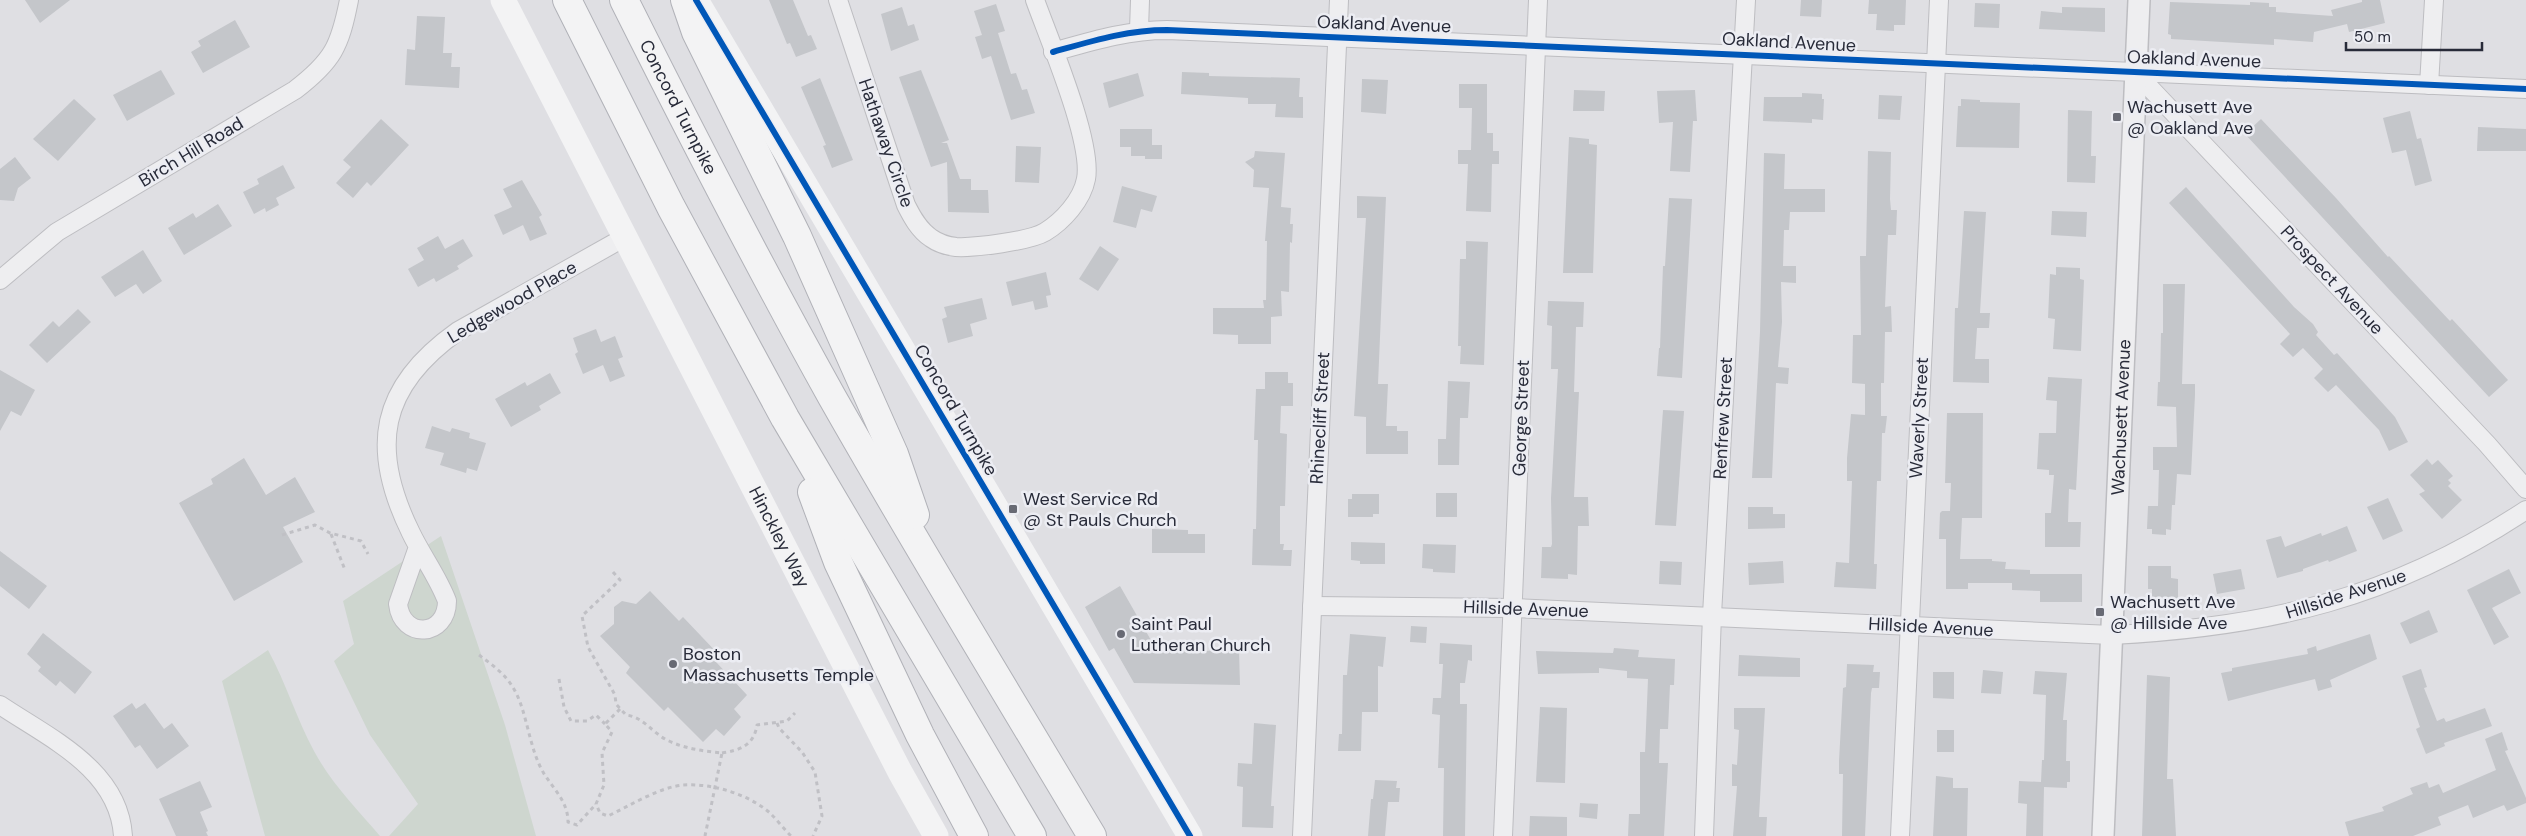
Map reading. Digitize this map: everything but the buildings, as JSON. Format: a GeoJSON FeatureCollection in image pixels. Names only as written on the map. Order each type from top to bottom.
{"type":"FeatureCollection","features":[{"type":"Feature","properties":{"kind":"highway"},"geometry":{"type":"LineString","coordinates":[[567,0],[676,215],[785,418],[1032,836]]}},
{"type":"Feature","properties":{"kind":"highway","name":"Concord Turnpike"},"geometry":{"type":"LineString","coordinates":[[624,0],[778,297],[935,573],[1092,836]]}},
{"type":"Feature","properties":{"kind":"highway"},"geometry":{"type":"LineString","coordinates":[[685,0],[696,32],[784,207],[894,454],[935,573]]}},
{"type":"Feature","properties":{"kind":"highway"},"geometry":{"type":"LineString","coordinates":[[785,418],[838,562],[924,742],[974,836]]}},
{"type":"Feature","properties":{"kind":"main road"},"geometry":{"type":"LineString","coordinates":[[503,0],[624,237]]}},
{"type":"Feature","properties":{"kind":"main road","name":"Concord Turnpike"},"geometry":{"type":"LineString","coordinates":[[696,0],[1190,836]]}},
{"type":"Feature","properties":{"kind":"main road","name":"Hinckley Way"},"geometry":{"type":"LineString","coordinates":[[624,237],[896,765],[936,836]]}},
{"type":"Feature","properties":{"kind":"street","name":"Birch Hill Road"},"geometry":{"type":"LineString","coordinates":[[0,280],[57,232],[295,90],[317,73],[332,54],[343,34],[349,0]]}},
{"type":"Feature","properties":{"kind":"street","name":"Hathaway Circle"},"geometry":{"type":"LineString","coordinates":[[838,0],[906,205],[922,231],[931,238],[948,245],[968,247],[1033,237],[1054,226],[1076,202],[1086,179],[1085,150],[1035,0]]}},
{"type":"Feature","properties":{"kind":"street"},"geometry":{"type":"LineString","coordinates":[[1138,30],[1140,0]]}},
{"type":"Feature","properties":{"kind":"street","name":"Rhinecliff Street"},"geometry":{"type":"LineString","coordinates":[[1302,836],[1339,0]]}},
{"type":"Feature","properties":{"kind":"street","name":"George Street"},"geometry":{"type":"LineString","coordinates":[[1503,836],[1538,0]]}},
{"type":"Feature","properties":{"kind":"street","name":"Renfrew Street"},"geometry":{"type":"LineString","coordinates":[[1704,836],[1712,615],[1746,0]]}},
{"type":"Feature","properties":{"kind":"street","name":"Waverly Street"},"geometry":{"type":"LineString","coordinates":[[1900,836],[1939,0]]}},
{"type":"Feature","properties":{"kind":"street","name":"Wachusett Avenue"},"geometry":{"type":"LineString","coordinates":[[2103,836],[2139,0]]}},
{"type":"Feature","properties":{"kind":"street"},"geometry":{"type":"LineString","coordinates":[[2429,85],[2434,0]]}},
{"type":"Feature","properties":{"kind":"street","name":"Oakland Avenue"},"geometry":{"type":"LineString","coordinates":[[1053,52],[1138,30],[2526,89]]}},
{"type":"Feature","properties":{"kind":"street","name":"Prospect Avenue"},"geometry":{"type":"LineString","coordinates":[[2135,72],[2487,444],[2526,489]]}},
{"type":"Feature","properties":{"kind":"street","name":"Ledgewood Place"},"geometry":{"type":"LineString","coordinates":[[418,547],[399,508],[386,462],[385,436],[390,413],[410,375],[435,347],[458,331],[624,237]]}},
{"type":"Feature","properties":{"kind":"street","name":"Hillside Avenue"},"geometry":{"type":"LineString","coordinates":[[1312,606],[1513,608],[1712,615],[1910,627],[2112,635],[2208,628],[2289,614],[2329,604],[2394,580],[2444,558],[2526,510]]}},
{"type":"Feature","properties":{"kind":"street"},"geometry":{"type":"LineString","coordinates":[[0,705],[79,756],[111,792],[123,836]]}},
{"type":"Feature","properties":{"kind":"path"},"geometry":{"type":"LineString","coordinates":[[282,535],[315,525],[330,533],[361,542],[368,554]]}},
{"type":"Feature","properties":{"kind":"path"},"geometry":{"type":"LineString","coordinates":[[330,533],[345,570]]}},
{"type":"Feature","properties":{"kind":"path"},"geometry":{"type":"LineString","coordinates":[[613,572],[620,580],[582,616],[588,647],[615,695],[616,704],[626,716],[636,716],[667,740],[688,748],[722,753],[740,750],[750,743],[755,736],[756,725],[787,721],[795,713]]}},
{"type":"Feature","properties":{"kind":"path"},"geometry":{"type":"LineString","coordinates":[[479,655],[505,676],[514,688],[530,742],[542,771],[568,810],[568,822],[577,826],[596,804],[604,785],[602,753],[612,732],[596,715],[587,721],[571,722],[564,707],[560,679]]}},
{"type":"Feature","properties":{"kind":"path"},"geometry":{"type":"LineString","coordinates":[[605,724],[620,709]]}},
{"type":"Feature","properties":{"kind":"path"},"geometry":{"type":"LineString","coordinates":[[778,723],[779,728],[802,752],[815,772],[822,816],[813,836]]}},
{"type":"Feature","properties":{"kind":"path"},"geometry":{"type":"LineString","coordinates":[[706,836],[722,753]]}},
{"type":"Feature","properties":{"kind":"path"},"geometry":{"type":"LineString","coordinates":[[596,804],[600,813],[608,816],[656,793],[682,785],[715,787],[748,799],[769,812],[791,836]]}},
{"type":"Feature","properties":{"kind":"shaded area"},"geometry":{"type":"Polygon","coordinates":[[[441,536],[505,725],[536,836],[389,836],[418,804],[370,735],[334,661],[354,644],[343,601],[441,536]]]}},
{"type":"Feature","properties":{"kind":"shaded area"},"geometry":{"type":"Polygon","coordinates":[[[268,650],[308,739],[321,763],[380,836],[265,836],[222,681],[268,650]]]}},
{"type":"Feature","properties":{"kind":"cycle path"},"geometry":{"type":"LineString","coordinates":[[696,0],[1190,836]]}},
{"type":"Feature","properties":{"kind":"cycle path"},"geometry":{"type":"LineString","coordinates":[[1053,52],[1124,34],[1167,30],[2526,89]]}},
{"type":"Feature","properties":{"kind":"place","name":"Wachusett Ave @ Oakland Ave"},"geometry":{"type":"Point","coordinates":[2117,117]}},
{"type":"Feature","properties":{"kind":"place","name":"West Service Rd @ St Pauls Church"},"geometry":{"type":"Point","coordinates":[1013,509]}},
{"type":"Feature","properties":{"kind":"place","name":"Wachusett Ave @ Hillside Ave"},"geometry":{"type":"Point","coordinates":[2100,612]}},
{"type":"Feature","properties":{"kind":"place","name":"Saint Paul Lutheran Church"},"geometry":{"type":"Point","coordinates":[1121,634]}},
{"type":"Feature","properties":{"kind":"place","name":"Boston Massachusetts Temple"},"geometry":{"type":"Point","coordinates":[673,664]}}]}
